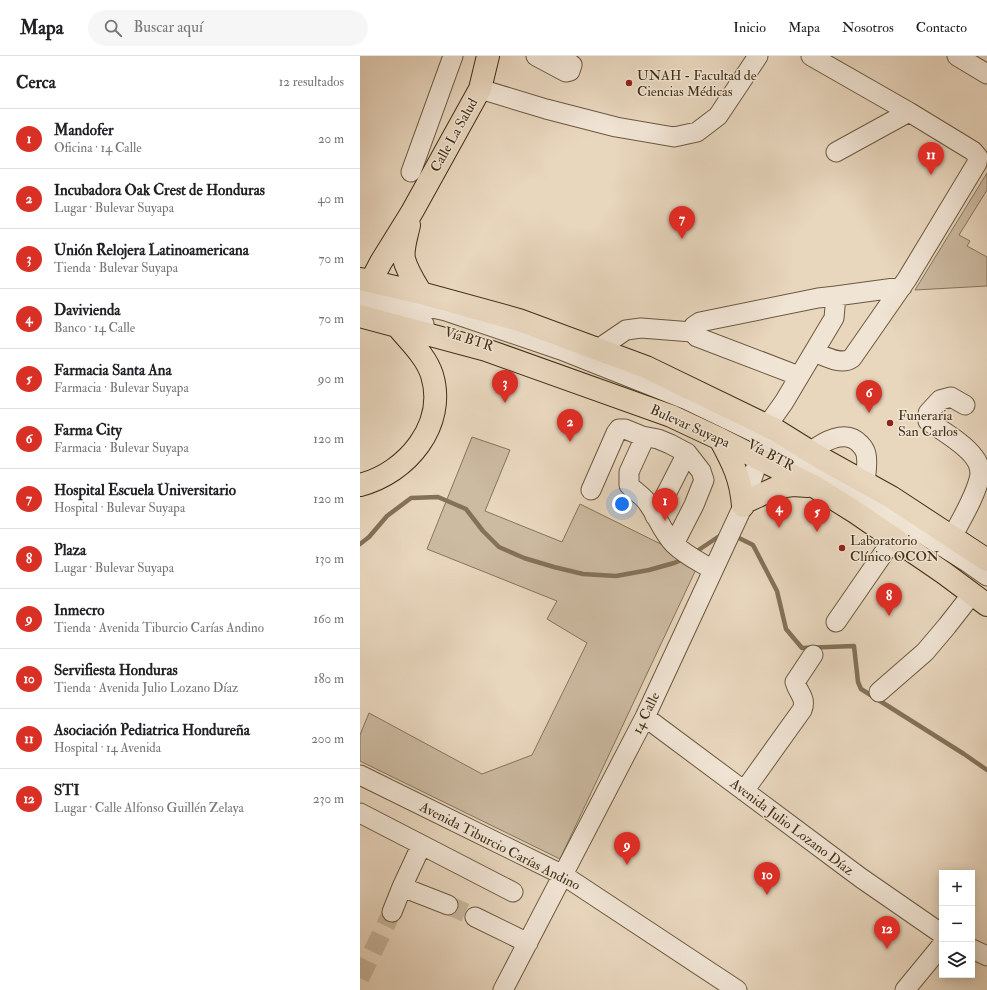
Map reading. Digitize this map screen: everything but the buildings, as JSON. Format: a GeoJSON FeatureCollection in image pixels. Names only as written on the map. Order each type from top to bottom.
{"type":"FeatureCollection","features":[{"type":"Feature","properties":{"kind":"main road","name":"Calle La Salud"},"geometry":{"type":"LineString","coordinates":[[421,293],[404,258],[405,244],[412,212],[412,173],[480,89],[488,56]]}},
{"type":"Feature","properties":{"kind":"main road","name":"Calle La Salud"},"geometry":{"type":"LineString","coordinates":[[364,301],[381,262],[412,212]]}},
{"type":"Feature","properties":{"kind":"main road","name":"Bulevar Suyapa"},"geometry":{"type":"LineString","coordinates":[[364,301],[421,293],[519,320],[646,367],[766,441],[815,487],[894,538],[982,598]]}},
{"type":"Feature","properties":{"kind":"main road","name":"Bulevar Suyapa"},"geometry":{"type":"LineString","coordinates":[[364,301],[397,326],[486,350],[671,416],[720,439],[766,441],[810,452],[891,497],[987,560]]}},
{"type":"Feature","properties":{"kind":"main road"},"geometry":{"type":"LineString","coordinates":[[360,485],[388,473],[405,461],[423,440],[433,418],[435,392],[432,375],[424,359],[397,326]]}},
{"type":"Feature","properties":{"kind":"main road"},"geometry":{"type":"LineString","coordinates":[[720,439],[734,466],[742,489],[738,518]]}},
{"type":"Feature","properties":{"kind":"main road"},"geometry":{"type":"LineString","coordinates":[[738,518],[778,487],[793,485],[815,487]]}},
{"type":"Feature","properties":{"kind":"street"},"geometry":{"type":"LineString","coordinates":[[412,173],[453,56]]}},
{"type":"Feature","properties":{"kind":"street"},"geometry":{"type":"LineString","coordinates":[[536,56],[566,72],[570,71],[572,64],[561,56]]}},
{"type":"Feature","properties":{"kind":"street"},"geometry":{"type":"LineString","coordinates":[[480,89],[546,109],[600,123],[674,137],[697,132],[718,116],[758,56]]}},
{"type":"Feature","properties":{"kind":"street"},"geometry":{"type":"LineString","coordinates":[[811,56],[909,112],[973,151],[978,157],[977,163],[902,287],[852,358],[842,362],[814,352]]}},
{"type":"Feature","properties":{"kind":"street"},"geometry":{"type":"LineString","coordinates":[[958,56],[987,74]]}},
{"type":"Feature","properties":{"kind":"street"},"geometry":{"type":"LineString","coordinates":[[836,152],[909,112]]}},
{"type":"Feature","properties":{"kind":"street"},"geometry":{"type":"LineString","coordinates":[[692,332],[694,326],[700,322],[818,298],[902,287]]}},
{"type":"Feature","properties":{"kind":"street","name":"14 Calle"},"geometry":{"type":"LineString","coordinates":[[503,990],[645,717],[738,518],[766,441],[784,402],[834,318],[836,296]]}},
{"type":"Feature","properties":{"kind":"street","name":"Vía BTR"},"geometry":{"type":"LineString","coordinates":[[364,301],[394,313],[630,392],[707,422],[766,441],[894,516],[987,576]]}},
{"type":"Feature","properties":{"kind":"street"},"geometry":{"type":"LineString","coordinates":[[598,349],[626,330],[641,328],[692,332],[697,337],[799,376]]}},
{"type":"Feature","properties":{"kind":"street"},"geometry":{"type":"LineString","coordinates":[[952,537],[976,489],[980,474],[979,468],[974,457],[966,448],[928,421],[928,413],[940,400],[951,397],[965,405]]}},
{"type":"Feature","properties":{"kind":"street"},"geometry":{"type":"LineString","coordinates":[[591,490],[619,429],[625,429],[645,437],[658,439],[687,453],[701,471],[704,480],[694,505],[685,553]]}},
{"type":"Feature","properties":{"kind":"street"},"geometry":{"type":"LineString","coordinates":[[810,452],[821,443],[838,437],[850,436],[856,440],[866,453],[867,460],[865,482]]}},
{"type":"Feature","properties":{"kind":"street"},"geometry":{"type":"LineString","coordinates":[[645,437],[629,472],[628,485],[646,501],[655,516],[685,553],[713,570]]}},
{"type":"Feature","properties":{"kind":"street","name":"Vía BTR"},"geometry":{"type":"LineString","coordinates":[[766,441],[832,489],[879,519],[982,598]]}},
{"type":"Feature","properties":{"kind":"street"},"geometry":{"type":"LineString","coordinates":[[655,516],[687,453]]}},
{"type":"Feature","properties":{"kind":"street"},"geometry":{"type":"LineString","coordinates":[[836,622],[894,538]]}},
{"type":"Feature","properties":{"kind":"street"},"geometry":{"type":"LineString","coordinates":[[879,692],[925,652],[947,626],[982,598]]}},
{"type":"Feature","properties":{"kind":"street"},"geometry":{"type":"LineString","coordinates":[[744,791],[802,710],[804,704],[803,697],[797,691],[795,682],[813,655]]}},
{"type":"Feature","properties":{"kind":"street","name":"Avenida Julio Lozano Díaz"},"geometry":{"type":"LineString","coordinates":[[645,717],[860,878],[939,932]]}},
{"type":"Feature","properties":{"kind":"street","name":"Avenida Tiburcio Carías Andino"},"geometry":{"type":"LineString","coordinates":[[360,775],[563,874],[737,990]]}},
{"type":"Feature","properties":{"kind":"street"},"geometry":{"type":"LineString","coordinates":[[360,813],[421,846],[513,892]]}},
{"type":"Feature","properties":{"kind":"street"},"geometry":{"type":"LineString","coordinates":[[392,912],[421,846]]}},
{"type":"Feature","properties":{"kind":"street"},"geometry":{"type":"LineString","coordinates":[[402,887],[448,905]]}},
{"type":"Feature","properties":{"kind":"street"},"geometry":{"type":"LineString","coordinates":[[475,917],[528,943]]}},
{"type":"Feature","properties":{"kind":"street"},"geometry":{"type":"LineString","coordinates":[[905,990],[939,949]]}},
{"type":"Feature","properties":{"kind":"street"},"geometry":{"type":"LineString","coordinates":[[975,950],[987,956]]}},
{"type":"Feature","properties":{"kind":"shaded area"},"geometry":{"type":"Polygon","coordinates":[[[987,173],[987,190],[959,235],[970,241],[967,246],[987,257],[987,286],[915,290],[987,173]]]}},
{"type":"Feature","properties":{"kind":"shaded area"},"geometry":{"type":"Polygon","coordinates":[[[472,437],[510,450],[485,511],[562,542],[580,504],[699,563],[560,859],[360,761],[360,735],[369,713],[482,774],[532,755],[587,643],[547,619],[557,601],[427,549],[472,437]]]}},
{"type":"Feature","properties":{"kind":"waterway"},"geometry":{"type":"LineString","coordinates":[[360,544],[369,537],[387,516],[411,498],[438,497],[466,509],[483,531],[499,547],[524,558],[554,567],[583,574],[616,576],[649,570],[684,559]]}},
{"type":"Feature","properties":{"kind":"waterway"},"geometry":{"type":"LineString","coordinates":[[694,553],[724,533]]}},
{"type":"Feature","properties":{"kind":"waterway"},"geometry":{"type":"LineString","coordinates":[[735,536],[753,545],[777,591],[786,629],[802,648],[854,646],[858,682],[861,689],[987,770]]}},
{"type":"Feature","properties":{"kind":"tunnel"},"geometry":{"type":"LineString","coordinates":[[448,905],[475,917]]}},
{"type":"Feature","properties":{"kind":"tunnel"},"geometry":{"type":"LineString","coordinates":[[360,978],[392,912]]}},
{"type":"Feature","properties":{"kind":"place","name":"UNAH - Facultad de Ciencias Médicas"},"geometry":{"type":"Point","coordinates":[629,83]}},
{"type":"Feature","properties":{"kind":"place","name":"Asociación Pediatrica Hondureña"},"geometry":{"type":"Point","coordinates":[931,175]}},
{"type":"Feature","properties":{"kind":"place","name":"Hospital Escuela Universitario"},"geometry":{"type":"Point","coordinates":[682,239]}},
{"type":"Feature","properties":{"kind":"place","name":"Unión Relojera Latinoamericana"},"geometry":{"type":"Point","coordinates":[505,403]}},
{"type":"Feature","properties":{"kind":"place","name":"Farma City"},"geometry":{"type":"Point","coordinates":[869,413]}},
{"type":"Feature","properties":{"kind":"place","name":"Funeraria San Carlos"},"geometry":{"type":"Point","coordinates":[890,423]}},
{"type":"Feature","properties":{"kind":"place","name":"Incubadora Oak Crest de Honduras"},"geometry":{"type":"Point","coordinates":[570,442]}},
{"type":"Feature","properties":{"kind":"place","name":"Mandofer"},"geometry":{"type":"Point","coordinates":[665,521]}},
{"type":"Feature","properties":{"kind":"place","name":"Davivienda"},"geometry":{"type":"Point","coordinates":[779,528]}},
{"type":"Feature","properties":{"kind":"place","name":"Farmacia Santa Ana"},"geometry":{"type":"Point","coordinates":[817,532]}},
{"type":"Feature","properties":{"kind":"place","name":"Laboratorio Clínico OCON"},"geometry":{"type":"Point","coordinates":[842,548]}},
{"type":"Feature","properties":{"kind":"place","name":"Plaza"},"geometry":{"type":"Point","coordinates":[889,616]}},
{"type":"Feature","properties":{"kind":"place","name":"Inmecro"},"geometry":{"type":"Point","coordinates":[627,865]}},
{"type":"Feature","properties":{"kind":"place","name":"Servifiesta Honduras"},"geometry":{"type":"Point","coordinates":[767,895]}},
{"type":"Feature","properties":{"kind":"place","name":"STI"},"geometry":{"type":"Point","coordinates":[887,949]}}]}
